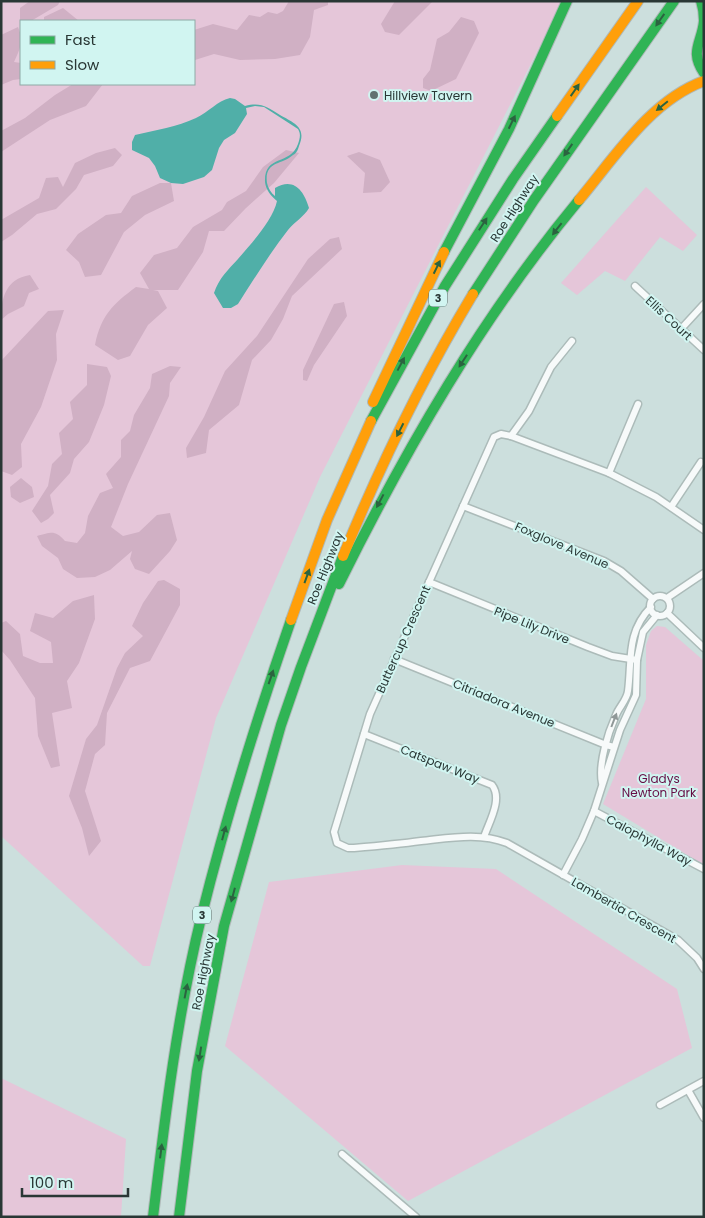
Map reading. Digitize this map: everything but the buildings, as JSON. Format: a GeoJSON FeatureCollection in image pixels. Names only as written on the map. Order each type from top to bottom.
{"type":"FeatureCollection","features":[{"type":"Feature","properties":{"kind":"main road"},"geometry":{"type":"LineString","coordinates":[[327,520],[369,412],[413,316],[509,129],[567,1]]}},
{"type":"Feature","properties":{"kind":"main road","name":"Roe Highway"},"geometry":{"type":"LineString","coordinates":[[153,1217],[163,1130],[180,1022],[201,919],[260,708],[327,520],[366,431],[445,286],[512,178],[638,1]]}},
{"type":"Feature","properties":{"kind":"main road","name":"Roe Highway"},"geometry":{"type":"LineString","coordinates":[[180,1217],[188,1133],[204,1032],[224,926],[266,772],[307,648],[357,522],[400,430],[455,325],[543,187],[674,1]]}},
{"type":"Feature","properties":{"kind":"main road"},"geometry":{"type":"LineString","coordinates":[[701,1],[704,24],[695,50],[699,67],[704,73]]}},
{"type":"Feature","properties":{"kind":"main road"},"geometry":{"type":"LineString","coordinates":[[255,813],[302,677],[338,587],[395,474],[436,403],[491,317],[587,189],[655,111],[687,88],[704,81]]}},
{"type":"Feature","properties":{"kind":"street","name":"Ellis Court"},"geometry":{"type":"LineString","coordinates":[[635,286],[704,350]]}},
{"type":"Feature","properties":{"kind":"street"},"geometry":{"type":"LineString","coordinates":[[681,329],[704,304]]}},
{"type":"Feature","properties":{"kind":"street"},"geometry":{"type":"LineString","coordinates":[[572,341],[551,367],[529,412],[511,436],[609,473],[656,497],[704,530]]}},
{"type":"Feature","properties":{"kind":"street"},"geometry":{"type":"LineString","coordinates":[[609,473],[638,404]]}},
{"type":"Feature","properties":{"kind":"street","name":"Buttercup Crescent"},"geometry":{"type":"LineString","coordinates":[[511,436],[501,434],[494,438],[394,659],[370,714],[334,832],[337,843],[348,848],[456,837],[496,839],[507,843],[563,875]]}},
{"type":"Feature","properties":{"kind":"street"},"geometry":{"type":"LineString","coordinates":[[671,507],[701,462]]}},
{"type":"Feature","properties":{"kind":"street","name":"Foxglove Avenue"},"geometry":{"type":"LineString","coordinates":[[463,506],[604,561],[621,571],[654,598]]}},
{"type":"Feature","properties":{"kind":"street"},"geometry":{"type":"LineString","coordinates":[[602,785],[600,777],[606,745],[616,714],[628,692],[629,660],[640,619],[651,607],[654,598],[659,596],[667,598],[704,573]]}},
{"type":"Feature","properties":{"kind":"street","name":"Pipe Lily Drive"},"geometry":{"type":"LineString","coordinates":[[429,582],[588,647],[629,660],[638,660]]}},
{"type":"Feature","properties":{"kind":"street"},"geometry":{"type":"LineString","coordinates":[[667,598],[670,606],[667,613]]}},
{"type":"Feature","properties":{"kind":"street"},"geometry":{"type":"LineString","coordinates":[[651,607],[656,614],[667,613]]}},
{"type":"Feature","properties":{"kind":"street"},"geometry":{"type":"LineString","coordinates":[[667,613],[704,648]]}},
{"type":"Feature","properties":{"kind":"street"},"geometry":{"type":"LineString","coordinates":[[563,875],[594,811],[625,716],[631,708],[636,695],[638,660],[643,632],[656,614]]}},
{"type":"Feature","properties":{"kind":"street","name":"Citriadora Avenue"},"geometry":{"type":"LineString","coordinates":[[394,659],[614,747]]}},
{"type":"Feature","properties":{"kind":"street","name":"Catspaw Way"},"geometry":{"type":"LineString","coordinates":[[364,734],[492,784],[496,791],[497,799],[484,837]]}},
{"type":"Feature","properties":{"kind":"street","name":"Calophylla Way"},"geometry":{"type":"LineString","coordinates":[[594,811],[704,869]]}},
{"type":"Feature","properties":{"kind":"street","name":"Lambertia Crescent"},"geometry":{"type":"LineString","coordinates":[[563,875],[678,940],[688,948],[704,969]]}},
{"type":"Feature","properties":{"kind":"street"},"geometry":{"type":"LineString","coordinates":[[660,1105],[704,1081]]}},
{"type":"Feature","properties":{"kind":"street"},"geometry":{"type":"LineString","coordinates":[[688,1090],[704,1118]]}},
{"type":"Feature","properties":{"kind":"street"},"geometry":{"type":"LineString","coordinates":[[342,1154],[416,1217]]}},
{"type":"Feature","properties":{"kind":"green space"},"geometry":{"type":"Polygon","coordinates":[[[1,1],[563,1],[320,477],[216,718],[150,966],[143,966],[1,836],[1,1]]]}},
{"type":"Feature","properties":{"kind":"green space"},"geometry":{"type":"Polygon","coordinates":[[[646,187],[697,235],[683,251],[660,237],[625,281],[605,271],[577,295],[561,283],[646,187]]]}},
{"type":"Feature","properties":{"kind":"green space","name":"Gladys Newton Park"},"geometry":{"type":"Polygon","coordinates":[[[657,626],[665,627],[704,661],[704,865],[603,804],[646,699],[646,645],[651,631],[657,626]]]}},
{"type":"Feature","properties":{"kind":"green space"},"geometry":{"type":"Polygon","coordinates":[[[402,865],[496,869],[677,989],[692,1048],[408,1201],[225,1046],[269,882],[402,865]]]}},
{"type":"Feature","properties":{"kind":"green space"},"geometry":{"type":"Polygon","coordinates":[[[1,1078],[126,1139],[121,1217],[1,1217],[1,1078]]]}},
{"type":"Feature","properties":{"kind":"shaded area"},"geometry":{"type":"Polygon","coordinates":[[[30,1],[60,1],[58,5],[33,20],[20,20],[20,8],[30,1]]]}},
{"type":"Feature","properties":{"kind":"shaded area"},"geometry":{"type":"Polygon","coordinates":[[[289,1],[328,1],[328,5],[314,10],[310,37],[300,55],[275,59],[240,60],[214,54],[195,60],[195,30],[213,24],[237,30],[249,15],[260,17],[268,12],[277,14],[283,11],[289,1]]]}},
{"type":"Feature","properties":{"kind":"shaded area"},"geometry":{"type":"Polygon","coordinates":[[[395,1],[433,1],[399,35],[385,32],[381,24],[395,1]]]}},
{"type":"Feature","properties":{"kind":"shaded area"},"geometry":{"type":"Polygon","coordinates":[[[63,8],[78,20],[44,20],[44,17],[63,8]]]}},
{"type":"Feature","properties":{"kind":"shaded area"},"geometry":{"type":"Polygon","coordinates":[[[461,17],[474,21],[479,33],[456,79],[431,91],[423,88],[423,79],[430,70],[437,39],[449,32],[461,17]]]}},
{"type":"Feature","properties":{"kind":"shaded area"},"geometry":{"type":"Polygon","coordinates":[[[18,27],[20,34],[20,45],[14,62],[20,63],[20,79],[1,85],[1,35],[18,27]]]}},
{"type":"Feature","properties":{"kind":"shaded area"},"geometry":{"type":"Polygon","coordinates":[[[71,85],[102,85],[86,106],[50,120],[1,152],[1,131],[25,118],[71,85]]]}},
{"type":"Feature","properties":{"kind":"shaded area"},"geometry":{"type":"Polygon","coordinates":[[[115,148],[122,155],[113,166],[84,175],[76,189],[56,209],[37,214],[1,242],[1,220],[39,198],[46,178],[58,177],[63,187],[75,163],[96,153],[115,148]]]}},
{"type":"Feature","properties":{"kind":"shaded area"},"geometry":{"type":"Polygon","coordinates":[[[286,150],[299,153],[274,183],[224,231],[209,231],[203,252],[178,290],[153,290],[158,291],[167,308],[148,325],[130,356],[118,360],[95,345],[101,326],[109,311],[136,287],[149,289],[140,273],[154,255],[177,248],[193,227],[222,210],[227,202],[246,191],[263,167],[286,150]]]}},
{"type":"Feature","properties":{"kind":"shaded area"},"geometry":{"type":"Polygon","coordinates":[[[359,152],[380,160],[390,182],[381,192],[363,193],[365,173],[347,156],[359,152]]]}},
{"type":"Feature","properties":{"kind":"shaded area"},"geometry":{"type":"Polygon","coordinates":[[[160,183],[171,183],[174,201],[145,215],[124,232],[101,275],[85,277],[79,262],[66,250],[78,234],[106,215],[121,213],[132,196],[160,183]]]}},
{"type":"Feature","properties":{"kind":"shaded area"},"geometry":{"type":"Polygon","coordinates":[[[339,237],[342,249],[292,296],[283,319],[271,340],[252,360],[239,405],[209,430],[206,453],[187,458],[186,448],[204,417],[225,371],[257,336],[308,259],[330,239],[339,237]]]}},
{"type":"Feature","properties":{"kind":"shaded area"},"geometry":{"type":"Polygon","coordinates":[[[30,275],[39,289],[29,293],[24,306],[1,320],[2,305],[6,291],[15,281],[30,275]]]}},
{"type":"Feature","properties":{"kind":"shaded area"},"geometry":{"type":"Polygon","coordinates":[[[344,302],[347,316],[314,365],[307,381],[303,380],[303,370],[334,304],[344,302]]]}},
{"type":"Feature","properties":{"kind":"shaded area"},"geometry":{"type":"Polygon","coordinates":[[[64,310],[56,334],[57,360],[41,407],[21,444],[22,467],[12,475],[1,471],[1,361],[48,311],[64,310]]]}},
{"type":"Feature","properties":{"kind":"shaded area"},"geometry":{"type":"Polygon","coordinates":[[[87,364],[107,367],[111,376],[104,405],[89,442],[74,459],[70,473],[50,495],[54,513],[41,523],[32,511],[48,486],[52,464],[62,454],[59,433],[73,419],[70,402],[87,385],[87,364]]]}},
{"type":"Feature","properties":{"kind":"shaded area"},"geometry":{"type":"Polygon","coordinates":[[[170,366],[181,367],[170,383],[169,396],[128,484],[111,527],[123,536],[139,532],[157,515],[170,513],[177,540],[170,551],[149,574],[135,569],[130,559],[132,551],[110,570],[95,577],[77,578],[63,569],[58,558],[42,546],[37,536],[55,533],[65,541],[77,543],[85,533],[88,516],[100,493],[113,488],[106,474],[121,457],[121,440],[130,431],[134,415],[150,388],[152,374],[170,366]]]}},
{"type":"Feature","properties":{"kind":"shaded area"},"geometry":{"type":"Polygon","coordinates":[[[21,478],[32,487],[34,497],[20,503],[11,497],[10,487],[21,478]]]}},
{"type":"Feature","properties":{"kind":"shaded area"},"geometry":{"type":"Polygon","coordinates":[[[164,580],[180,589],[180,605],[150,661],[130,668],[107,713],[105,745],[95,754],[85,791],[101,841],[89,856],[82,828],[69,796],[86,739],[97,725],[117,668],[125,653],[143,636],[132,626],[143,603],[158,581],[164,580]]]}},
{"type":"Feature","properties":{"kind":"shaded area"},"geometry":{"type":"Polygon","coordinates":[[[94,595],[95,619],[79,663],[67,681],[72,708],[52,713],[60,766],[51,768],[38,736],[35,698],[10,660],[1,650],[1,623],[6,621],[20,634],[23,656],[40,663],[53,663],[51,642],[30,631],[35,613],[53,618],[73,601],[94,595]]]}},
{"type":"Feature","properties":{"kind":"water"},"geometry":{"type":"Polygon","coordinates":[[[230,98],[245,106],[260,105],[267,108],[298,126],[301,140],[297,151],[289,158],[271,167],[268,171],[267,183],[275,196],[275,188],[288,184],[293,185],[301,191],[309,208],[281,239],[238,304],[231,308],[223,308],[214,293],[218,283],[255,239],[271,216],[277,201],[266,188],[266,173],[273,163],[294,151],[300,138],[298,129],[264,107],[246,108],[247,114],[235,133],[224,140],[219,148],[212,170],[204,177],[183,184],[171,183],[160,178],[149,158],[132,150],[132,142],[135,135],[189,121],[201,116],[230,98]]]}},
{"type":"Feature","properties":{"kind":"traffic: fast"},"geometry":{"type":"LineString","coordinates":[[444,252],[509,129],[567,1]]}},
{"type":"Feature","properties":{"kind":"traffic: fast"},"geometry":{"type":"LineString","coordinates":[[473,294],[534,200],[674,1]]}},
{"type":"Feature","properties":{"kind":"traffic: fast"},"geometry":{"type":"LineString","coordinates":[[701,1],[704,21],[697,59],[704,73]]}},
{"type":"Feature","properties":{"kind":"traffic: fast"},"geometry":{"type":"LineString","coordinates":[[371,421],[445,286],[513,179],[557,116]]}},
{"type":"Feature","properties":{"kind":"traffic: fast"},"geometry":{"type":"LineString","coordinates":[[339,584],[391,484],[448,385],[510,290],[579,200]]}},
{"type":"Feature","properties":{"kind":"traffic: fast"},"geometry":{"type":"LineString","coordinates":[[179,1217],[197,1071],[224,926],[281,725],[343,556]]}},
{"type":"Feature","properties":{"kind":"traffic: fast"},"geometry":{"type":"LineString","coordinates":[[153,1217],[178,1029],[201,918],[243,768],[291,620]]}},
{"type":"Feature","properties":{"kind":"traffic: slow"},"geometry":{"type":"LineString","coordinates":[[557,116],[638,1]]}},
{"type":"Feature","properties":{"kind":"traffic: slow"},"geometry":{"type":"LineString","coordinates":[[579,200],[620,149],[650,116],[685,90],[704,81]]}},
{"type":"Feature","properties":{"kind":"traffic: slow"},"geometry":{"type":"LineString","coordinates":[[373,402],[444,252]]}},
{"type":"Feature","properties":{"kind":"traffic: slow"},"geometry":{"type":"LineString","coordinates":[[343,556],[403,422],[473,294]]}},
{"type":"Feature","properties":{"kind":"traffic: slow"},"geometry":{"type":"LineString","coordinates":[[291,620],[327,520],[371,421]]}},
{"type":"Feature","properties":{"kind":"place","name":"Hillview Tavern"},"geometry":{"type":"Point","coordinates":[374,95]}}]}
